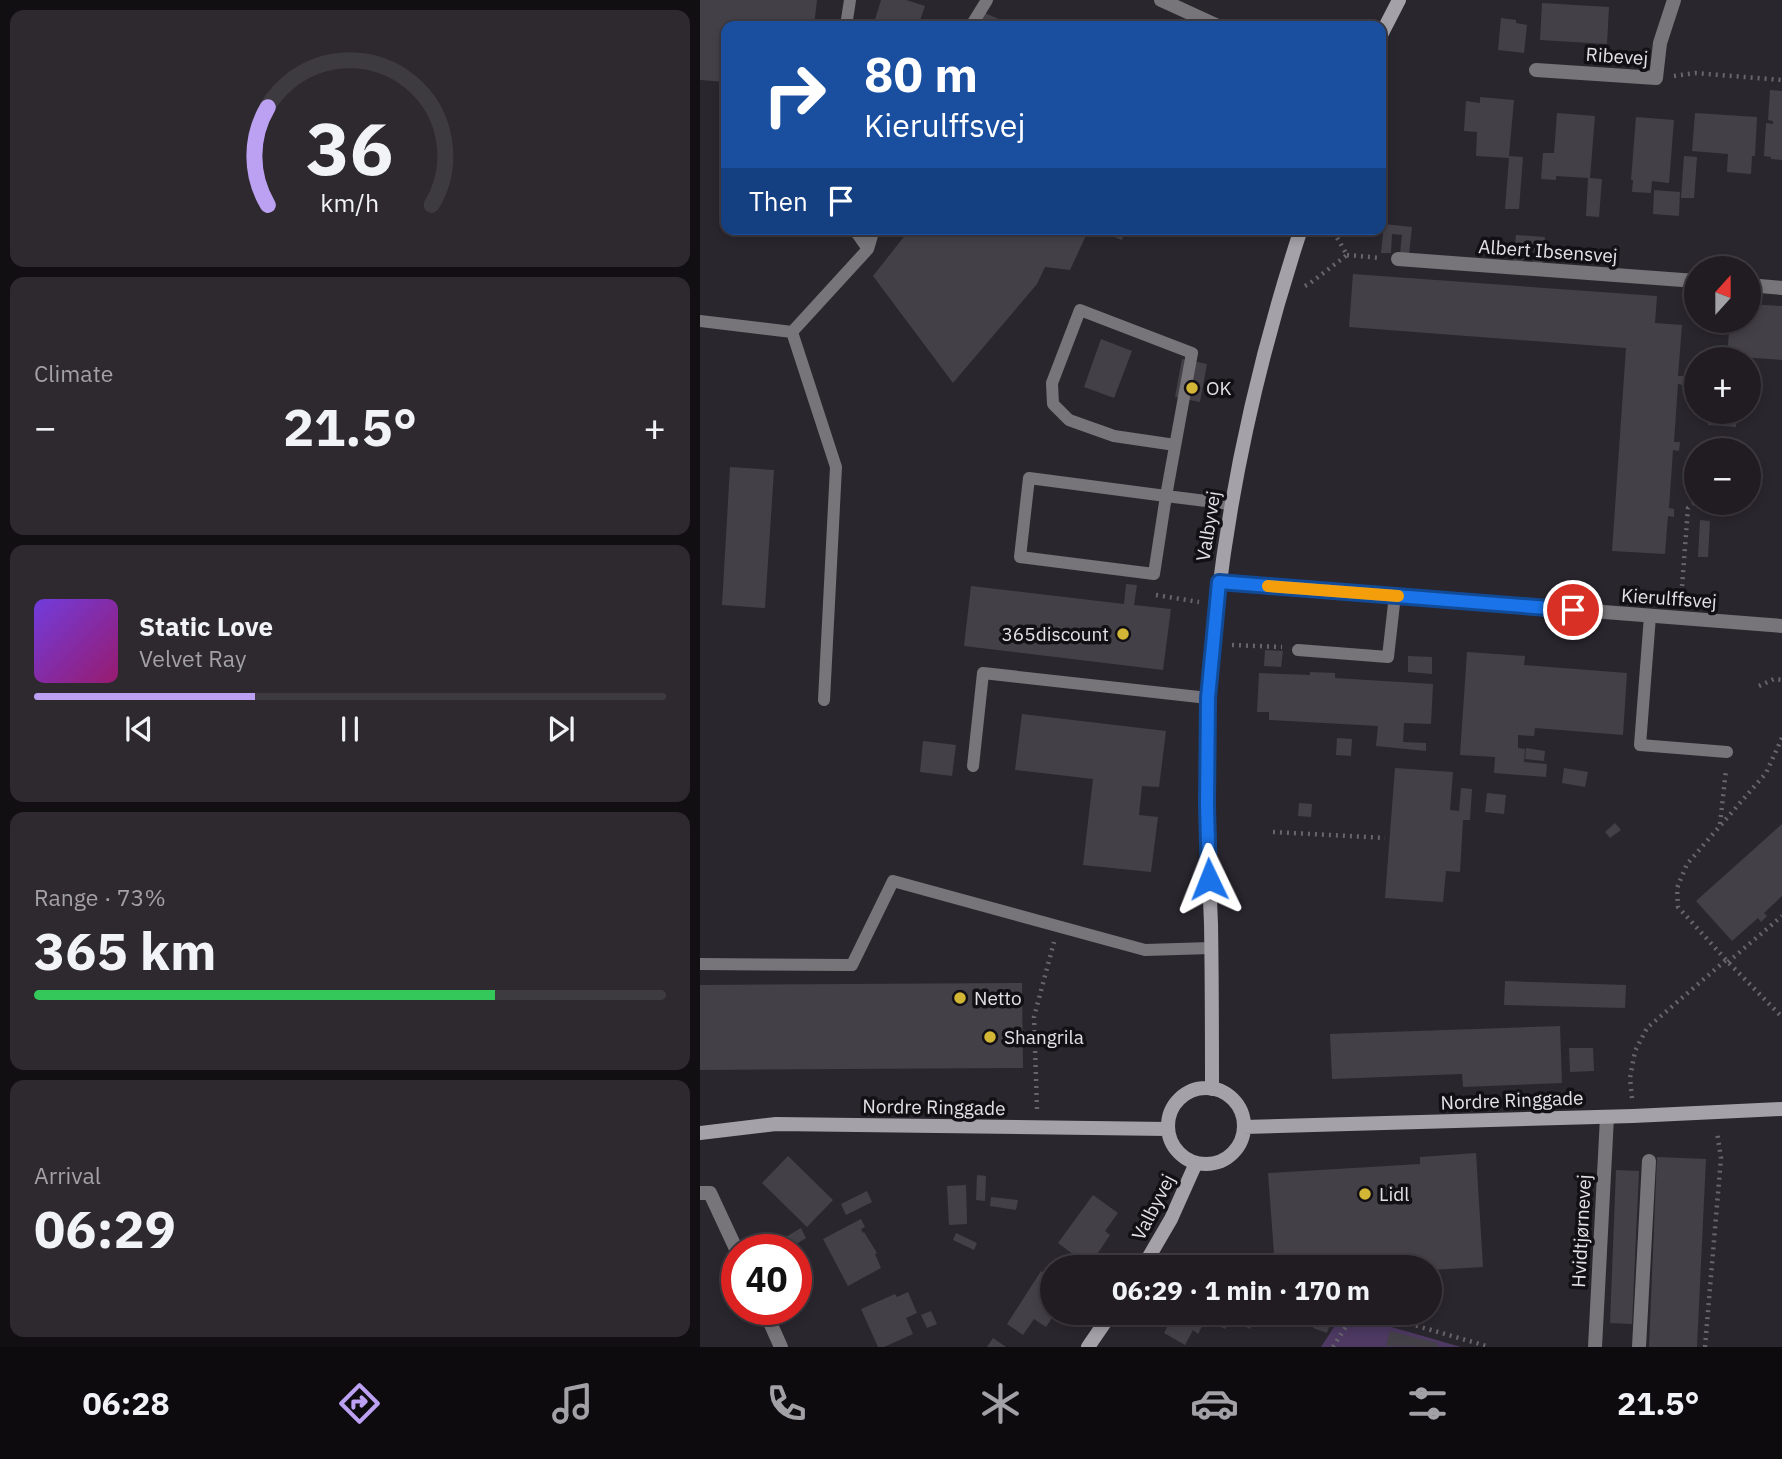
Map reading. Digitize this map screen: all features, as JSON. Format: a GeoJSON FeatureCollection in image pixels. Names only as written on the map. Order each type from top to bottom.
{"type":"FeatureCollection","features":[{"type":"Feature","properties":{"kind":"street"},"geometry":{"type":"LineString","coordinates":[[1161,0],[1207,21]]}},
{"type":"Feature","properties":{"kind":"street"},"geometry":{"type":"LineString","coordinates":[[1386,25],[1399,0]]}},
{"type":"Feature","properties":{"kind":"street","name":"Ribevej"},"geometry":{"type":"LineString","coordinates":[[1536,70],[1656,78],[1660,43],[1674,0]]}},
{"type":"Feature","properties":{"kind":"street","name":"Valbyvej"},"geometry":{"type":"LineString","coordinates":[[1212,1088],[1207,806],[1208,698],[1219,582],[1230,504],[1258,381],[1299,235]]}},
{"type":"Feature","properties":{"kind":"street","name":"Albert Ibsensvej"},"geometry":{"type":"LineString","coordinates":[[1398,259],[1684,280]]}},
{"type":"Feature","properties":{"kind":"street"},"geometry":{"type":"LineString","coordinates":[[1761,286],[1782,288]]}},
{"type":"Feature","properties":{"kind":"street","name":"Kierulffsvej"},"geometry":{"type":"LineString","coordinates":[[1219,582],[1782,626]]}},
{"type":"Feature","properties":{"kind":"street"},"geometry":{"type":"LineString","coordinates":[[1200,1088],[1212,1088],[1233,1099],[1241,1112],[1244,1127],[1240,1144],[1229,1157],[1213,1164],[1185,1159],[1170,1141],[1167,1129],[1172,1107],[1180,1098],[1200,1088]]}},
{"type":"Feature","properties":{"kind":"street","name":"Nordre Ringgade"},"geometry":{"type":"LineString","coordinates":[[1244,1127],[1607,1117],[1782,1109]]}},
{"type":"Feature","properties":{"kind":"street","name":"Hvidtjørnevej"},"geometry":{"type":"LineString","coordinates":[[1595,1347],[1607,1117]]}},
{"type":"Feature","properties":{"kind":"street","name":"Nordre Ringgade"},"geometry":{"type":"LineString","coordinates":[[700,1133],[776,1124],[1167,1129]]}},
{"type":"Feature","properties":{"kind":"street"},"geometry":{"type":"LineString","coordinates":[[1639,1347],[1649,1161]]}},
{"type":"Feature","properties":{"kind":"street","name":"Valbyvej"},"geometry":{"type":"LineString","coordinates":[[1150,1255],[1171,1219],[1196,1163]]}},
{"type":"Feature","properties":{"kind":"street"},"geometry":{"type":"LineString","coordinates":[[705,1193],[728,1234]]}},
{"type":"Feature","properties":{"kind":"street"},"geometry":{"type":"LineString","coordinates":[[771,1325],[781,1347]]}},
{"type":"Feature","properties":{"kind":"street"},"geometry":{"type":"LineString","coordinates":[[1088,1347],[1103,1325]]}},
{"type":"Feature","properties":{"kind":"lane"},"geometry":{"type":"LineString","coordinates":[[847,21],[850,0]]}},
{"type":"Feature","properties":{"kind":"lane"},"geometry":{"type":"LineString","coordinates":[[974,21],[987,0]]}},
{"type":"Feature","properties":{"kind":"lane"},"geometry":{"type":"LineString","coordinates":[[858,235],[868,249]]}},
{"type":"Feature","properties":{"kind":"lane"},"geometry":{"type":"LineString","coordinates":[[792,332],[868,249],[872,235]]}},
{"type":"Feature","properties":{"kind":"lane"},"geometry":{"type":"LineString","coordinates":[[1175,445],[1114,436],[1069,420],[1053,404],[1052,383],[1080,310],[1192,353],[1166,496],[1154,573],[1020,557],[1029,478],[1166,496],[1230,504]]}},
{"type":"Feature","properties":{"kind":"lane"},"geometry":{"type":"LineString","coordinates":[[700,321],[792,332]]}},
{"type":"Feature","properties":{"kind":"lane"},"geometry":{"type":"LineString","coordinates":[[792,332],[836,467],[824,700]]}},
{"type":"Feature","properties":{"kind":"lane"},"geometry":{"type":"LineString","coordinates":[[1298,650],[1388,657],[1395,596]]}},
{"type":"Feature","properties":{"kind":"lane"},"geometry":{"type":"LineString","coordinates":[[1650,616],[1640,745],[1727,752]]}},
{"type":"Feature","properties":{"kind":"lane"},"geometry":{"type":"LineString","coordinates":[[973,766],[983,673],[1208,698]]}},
{"type":"Feature","properties":{"kind":"lane"},"geometry":{"type":"LineString","coordinates":[[700,964],[852,965],[893,881],[1145,950],[1211,948]]}},
{"type":"Feature","properties":{"kind":"path"},"geometry":{"type":"LineString","coordinates":[[1656,78],[1695,73],[1782,80]]}},
{"type":"Feature","properties":{"kind":"path"},"geometry":{"type":"LineString","coordinates":[[1336,235],[1348,255]]}},
{"type":"Feature","properties":{"kind":"path"},"geometry":{"type":"LineString","coordinates":[[1281,292],[1309,284],[1348,255],[1398,259]]}},
{"type":"Feature","properties":{"kind":"path"},"geometry":{"type":"LineString","coordinates":[[1680,618],[1687,515]]}},
{"type":"Feature","properties":{"kind":"path"},"geometry":{"type":"LineString","coordinates":[[1154,573],[1152,594],[1217,605]]}},
{"type":"Feature","properties":{"kind":"path"},"geometry":{"type":"LineString","coordinates":[[1213,644],[1298,650]]}},
{"type":"Feature","properties":{"kind":"path"},"geometry":{"type":"LineString","coordinates":[[1759,686],[1774,679],[1782,680]]}},
{"type":"Feature","properties":{"kind":"path"},"geometry":{"type":"LineString","coordinates":[[1782,738],[1766,773],[1687,864],[1677,888],[1678,907],[1782,1017]]}},
{"type":"Feature","properties":{"kind":"path"},"geometry":{"type":"LineString","coordinates":[[1720,826],[1727,752]]}},
{"type":"Feature","properties":{"kind":"path"},"geometry":{"type":"LineString","coordinates":[[1273,832],[1385,838]]}},
{"type":"Feature","properties":{"kind":"path"},"geometry":{"type":"LineString","coordinates":[[1633,1116],[1630,1078],[1635,1051],[1647,1028],[1782,916]]}},
{"type":"Feature","properties":{"kind":"path"},"geometry":{"type":"LineString","coordinates":[[1037,1128],[1034,1017],[1059,926]]}},
{"type":"Feature","properties":{"kind":"path"},"geometry":{"type":"LineString","coordinates":[[1705,1347],[1721,1158],[1715,1113]]}},
{"type":"Feature","properties":{"kind":"path"},"geometry":{"type":"LineString","coordinates":[[1334,1347],[1347,1325]]}},
{"type":"Feature","properties":{"kind":"path"},"geometry":{"type":"LineString","coordinates":[[1414,1325],[1490,1347]]}},
{"type":"Feature","properties":{"kind":"shaded area"},"geometry":{"type":"Polygon","coordinates":[[[1335,1325],[1385,1325],[1461,1347],[1321,1347],[1335,1325]]]}},
{"type":"Feature","properties":{"kind":"building"},"geometry":{"type":"Polygon","coordinates":[[[700,0],[817,0],[815,21],[721,21],[721,82],[700,80],[700,0]]]}},
{"type":"Feature","properties":{"kind":"building"},"geometry":{"type":"Polygon","coordinates":[[[881,0],[906,0],[925,6],[920,21],[875,21],[881,0]]]}},
{"type":"Feature","properties":{"kind":"building"},"geometry":{"type":"Polygon","coordinates":[[[1542,3],[1609,7],[1607,44],[1540,40],[1542,3]]]}},
{"type":"Feature","properties":{"kind":"building"},"geometry":{"type":"Polygon","coordinates":[[[985,13],[1003,21],[981,21],[985,13]]]}},
{"type":"Feature","properties":{"kind":"building"},"geometry":{"type":"Polygon","coordinates":[[[1501,18],[1527,25],[1524,53],[1498,50],[1501,18]]]}},
{"type":"Feature","properties":{"kind":"building"},"geometry":{"type":"Polygon","coordinates":[[[1770,90],[1782,91],[1782,160],[1764,156],[1766,123],[1773,124],[1773,121],[1768,120],[1770,90]]]}},
{"type":"Feature","properties":{"kind":"building"},"geometry":{"type":"Polygon","coordinates":[[[1480,97],[1514,100],[1509,156],[1523,157],[1519,209],[1505,209],[1509,158],[1476,156],[1477,132],[1464,131],[1466,101],[1480,103],[1480,97]]]}},
{"type":"Feature","properties":{"kind":"building"},"geometry":{"type":"Polygon","coordinates":[[[1557,113],[1595,116],[1590,178],[1602,179],[1599,217],[1586,216],[1588,178],[1556,176],[1556,180],[1541,179],[1543,153],[1554,153],[1557,113]]]}},
{"type":"Feature","properties":{"kind":"building"},"geometry":{"type":"Polygon","coordinates":[[[1695,113],[1757,117],[1751,174],[1727,172],[1728,154],[1692,151],[1695,113]]]}},
{"type":"Feature","properties":{"kind":"building"},"geometry":{"type":"Polygon","coordinates":[[[1636,117],[1674,120],[1669,183],[1652,181],[1651,193],[1632,192],[1636,117]]]}},
{"type":"Feature","properties":{"kind":"building"},"geometry":{"type":"Polygon","coordinates":[[[1684,156],[1697,157],[1694,198],[1681,198],[1684,156]]]}},
{"type":"Feature","properties":{"kind":"building"},"geometry":{"type":"Polygon","coordinates":[[[1654,190],[1680,192],[1679,216],[1653,214],[1654,190]]]}},
{"type":"Feature","properties":{"kind":"building"},"geometry":{"type":"Polygon","coordinates":[[[1386,224],[1412,227],[1409,255],[1400,254],[1402,235],[1392,234],[1391,253],[1381,253],[1386,224]]]}},
{"type":"Feature","properties":{"kind":"building"},"geometry":{"type":"Polygon","coordinates":[[[905,235],[1086,235],[1070,270],[1045,267],[1037,284],[953,383],[873,276],[905,235]]]}},
{"type":"Feature","properties":{"kind":"building"},"geometry":{"type":"Polygon","coordinates":[[[1108,235],[1123,235],[1122,240],[1108,235]]]}},
{"type":"Feature","properties":{"kind":"building"},"geometry":{"type":"Polygon","coordinates":[[[1516,235],[1545,237],[1542,265],[1533,264],[1534,245],[1525,244],[1523,264],[1513,263],[1516,235]]]}},
{"type":"Feature","properties":{"kind":"building"},"geometry":{"type":"Polygon","coordinates":[[[1353,274],[1657,296],[1655,323],[1682,325],[1678,376],[1684,376],[1683,385],[1678,384],[1674,442],[1680,442],[1679,451],[1673,450],[1669,508],[1674,509],[1674,517],[1668,516],[1665,554],[1612,551],[1626,348],[1349,327],[1353,274]]]}},
{"type":"Feature","properties":{"kind":"building"},"geometry":{"type":"Polygon","coordinates":[[[1761,305],[1782,306],[1782,360],[1761,358],[1761,347],[1728,347],[1729,333],[1761,333],[1761,305]]]}},
{"type":"Feature","properties":{"kind":"building"},"geometry":{"type":"Polygon","coordinates":[[[1101,339],[1132,351],[1114,398],[1084,387],[1101,339]]]}},
{"type":"Feature","properties":{"kind":"building"},"geometry":{"type":"Polygon","coordinates":[[[1182,359],[1207,364],[1200,402],[1175,397],[1182,359]]]}},
{"type":"Feature","properties":{"kind":"building"},"geometry":{"type":"Polygon","coordinates":[[[1708,424],[1736,424],[1736,427],[1708,424]]]}},
{"type":"Feature","properties":{"kind":"building"},"geometry":{"type":"Polygon","coordinates":[[[730,467],[774,470],[765,608],[722,605],[730,467]]]}},
{"type":"Feature","properties":{"kind":"building"},"geometry":{"type":"Polygon","coordinates":[[[1700,520],[1710,521],[1708,557],[1698,557],[1700,520]]]}},
{"type":"Feature","properties":{"kind":"building"},"geometry":{"type":"Polygon","coordinates":[[[1126,584],[1137,585],[1134,605],[1171,609],[1163,670],[964,646],[971,586],[1124,604],[1126,584]]]}},
{"type":"Feature","properties":{"kind":"building"},"geometry":{"type":"Polygon","coordinates":[[[1265,650],[1283,651],[1281,667],[1264,666],[1265,650]]]}},
{"type":"Feature","properties":{"kind":"building"},"geometry":{"type":"Polygon","coordinates":[[[1467,652],[1525,656],[1524,665],[1627,673],[1623,735],[1535,728],[1534,736],[1518,735],[1518,748],[1525,749],[1524,762],[1547,764],[1546,777],[1494,773],[1495,757],[1460,755],[1467,652]]]}},
{"type":"Feature","properties":{"kind":"building"},"geometry":{"type":"Polygon","coordinates":[[[1408,656],[1432,657],[1432,674],[1408,672],[1408,656]]]}},
{"type":"Feature","properties":{"kind":"building"},"geometry":{"type":"Polygon","coordinates":[[[1310,672],[1335,673],[1335,678],[1433,684],[1431,724],[1404,723],[1403,742],[1426,743],[1426,751],[1376,746],[1378,726],[1269,720],[1269,712],[1257,712],[1259,673],[1310,675],[1310,672]]]}},
{"type":"Feature","properties":{"kind":"building"},"geometry":{"type":"Polygon","coordinates":[[[1022,714],[1166,731],[1159,787],[1142,786],[1139,815],[1158,817],[1151,872],[1083,865],[1093,779],[1015,770],[1022,714]]]}},
{"type":"Feature","properties":{"kind":"building"},"geometry":{"type":"Polygon","coordinates":[[[1337,738],[1352,739],[1351,756],[1336,755],[1337,738]]]}},
{"type":"Feature","properties":{"kind":"building"},"geometry":{"type":"Polygon","coordinates":[[[923,741],[956,745],[952,776],[920,772],[923,741]]]}},
{"type":"Feature","properties":{"kind":"building"},"geometry":{"type":"Polygon","coordinates":[[[1526,748],[1545,751],[1544,761],[1525,759],[1526,748]]]}},
{"type":"Feature","properties":{"kind":"building"},"geometry":{"type":"Polygon","coordinates":[[[1395,768],[1453,772],[1450,810],[1459,811],[1461,788],[1472,789],[1470,820],[1463,820],[1460,872],[1446,871],[1443,902],[1385,898],[1395,768]]]}},
{"type":"Feature","properties":{"kind":"building"},"geometry":{"type":"Polygon","coordinates":[[[1564,768],[1588,772],[1585,787],[1562,783],[1564,768]]]}},
{"type":"Feature","properties":{"kind":"building"},"geometry":{"type":"Polygon","coordinates":[[[1487,793],[1506,795],[1504,814],[1485,812],[1487,793]]]}},
{"type":"Feature","properties":{"kind":"building"},"geometry":{"type":"Polygon","coordinates":[[[1299,803],[1312,804],[1311,817],[1298,816],[1299,803]]]}},
{"type":"Feature","properties":{"kind":"building"},"geometry":{"type":"Polygon","coordinates":[[[1615,823],[1621,830],[1610,838],[1605,832],[1615,823]]]}},
{"type":"Feature","properties":{"kind":"building"},"geometry":{"type":"Polygon","coordinates":[[[1782,824],[1782,896],[1764,913],[1767,916],[1761,922],[1758,918],[1732,941],[1696,901],[1782,824]]]}},
{"type":"Feature","properties":{"kind":"building"},"geometry":{"type":"Polygon","coordinates":[[[1505,981],[1626,985],[1625,1008],[1504,1005],[1505,981]]]}},
{"type":"Feature","properties":{"kind":"building"},"geometry":{"type":"Polygon","coordinates":[[[1022,983],[1023,1068],[700,1070],[700,985],[1022,983]]]}},
{"type":"Feature","properties":{"kind":"building"},"geometry":{"type":"Polygon","coordinates":[[[1560,1026],[1562,1083],[1463,1087],[1462,1074],[1332,1079],[1330,1034],[1560,1026]]]}},
{"type":"Feature","properties":{"kind":"building"},"geometry":{"type":"Polygon","coordinates":[[[1569,1048],[1593,1048],[1594,1071],[1570,1072],[1569,1048]]]}},
{"type":"Feature","properties":{"kind":"building"},"geometry":{"type":"Polygon","coordinates":[[[1476,1153],[1483,1267],[1442,1269],[1442,1255],[1274,1255],[1268,1173],[1420,1164],[1420,1157],[1476,1153]]]}},
{"type":"Feature","properties":{"kind":"building"},"geometry":{"type":"Polygon","coordinates":[[[788,1156],[833,1200],[807,1227],[762,1183],[788,1156]]]}},
{"type":"Feature","properties":{"kind":"building"},"geometry":{"type":"Polygon","coordinates":[[[1657,1157],[1706,1159],[1697,1347],[1649,1347],[1657,1157]]]}},
{"type":"Feature","properties":{"kind":"building"},"geometry":{"type":"Polygon","coordinates":[[[1616,1170],[1639,1171],[1632,1324],[1610,1323],[1616,1170]]]}},
{"type":"Feature","properties":{"kind":"building"},"geometry":{"type":"Polygon","coordinates":[[[977,1175],[986,1176],[985,1201],[976,1200],[977,1175]]]}},
{"type":"Feature","properties":{"kind":"building"},"geometry":{"type":"Polygon","coordinates":[[[966,1185],[967,1224],[949,1225],[947,1186],[966,1185]]]}},
{"type":"Feature","properties":{"kind":"building"},"geometry":{"type":"Polygon","coordinates":[[[867,1191],[872,1202],[846,1215],[841,1204],[867,1191]]]}},
{"type":"Feature","properties":{"kind":"building"},"geometry":{"type":"Polygon","coordinates":[[[1093,1195],[1118,1213],[1105,1231],[1110,1235],[1096,1255],[1074,1255],[1058,1243],[1093,1195]]]}},
{"type":"Feature","properties":{"kind":"building"},"geometry":{"type":"Polygon","coordinates":[[[991,1197],[1018,1200],[1016,1210],[990,1206],[991,1197]]]}},
{"type":"Feature","properties":{"kind":"building"},"geometry":{"type":"Polygon","coordinates":[[[861,1219],[865,1227],[861,1229],[877,1253],[875,1254],[881,1268],[848,1286],[823,1239],[861,1219]]]}},
{"type":"Feature","properties":{"kind":"building"},"geometry":{"type":"Polygon","coordinates":[[[801,1228],[804,1234],[791,1234],[801,1228]]]}},
{"type":"Feature","properties":{"kind":"building"},"geometry":{"type":"Polygon","coordinates":[[[956,1233],[977,1243],[974,1250],[953,1240],[956,1233]]]}},
{"type":"Feature","properties":{"kind":"building"},"geometry":{"type":"Polygon","coordinates":[[[1040,1273],[1040,1323],[1034,1319],[1023,1335],[1007,1324],[1040,1273]]]}},
{"type":"Feature","properties":{"kind":"building"},"geometry":{"type":"Polygon","coordinates":[[[908,1292],[917,1313],[906,1318],[913,1334],[878,1347],[861,1309],[895,1294],[897,1297],[908,1292]]]}},
{"type":"Feature","properties":{"kind":"building"},"geometry":{"type":"Polygon","coordinates":[[[931,1311],[937,1324],[927,1328],[921,1315],[931,1311]]]}},
{"type":"Feature","properties":{"kind":"building"},"geometry":{"type":"Polygon","coordinates":[[[1168,1325],[1203,1325],[1198,1334],[1193,1330],[1185,1345],[1164,1333],[1168,1325]]]}},
{"type":"Feature","properties":{"kind":"building"},"geometry":{"type":"Polygon","coordinates":[[[1314,1325],[1330,1325],[1327,1333],[1313,1328],[1314,1325]]]}},
{"type":"Feature","properties":{"kind":"building"},"geometry":{"type":"Polygon","coordinates":[[[1390,1331],[1438,1343],[1437,1347],[1386,1346],[1390,1331]]]}},
{"type":"Feature","properties":{"kind":"building"},"geometry":{"type":"Polygon","coordinates":[[[993,1338],[1006,1347],[987,1347],[993,1338]]]}},
{"type":"Feature","properties":{"kind":"slow traffic"},"geometry":{"type":"LineString","coordinates":[[1268,586],[1398,596]]}},
{"type":"Feature","properties":{"kind":"place","name":"OK"},"geometry":{"type":"Point","coordinates":[1192,388]}},
{"type":"Feature","properties":{"kind":"place","name":"365discount"},"geometry":{"type":"Point","coordinates":[1123,634]}},
{"type":"Feature","properties":{"kind":"place","name":"Netto"},"geometry":{"type":"Point","coordinates":[960,998]}},
{"type":"Feature","properties":{"kind":"place","name":"Shangrila"},"geometry":{"type":"Point","coordinates":[990,1037]}},
{"type":"Feature","properties":{"kind":"place","name":"Lidl"},"geometry":{"type":"Point","coordinates":[1365,1194]}},
{"type":"Feature","properties":{"kind":"route"},"geometry":{"type":"LineString","coordinates":[[1209,879],[1208,698],[1219,582],[1573,610]]}}]}
